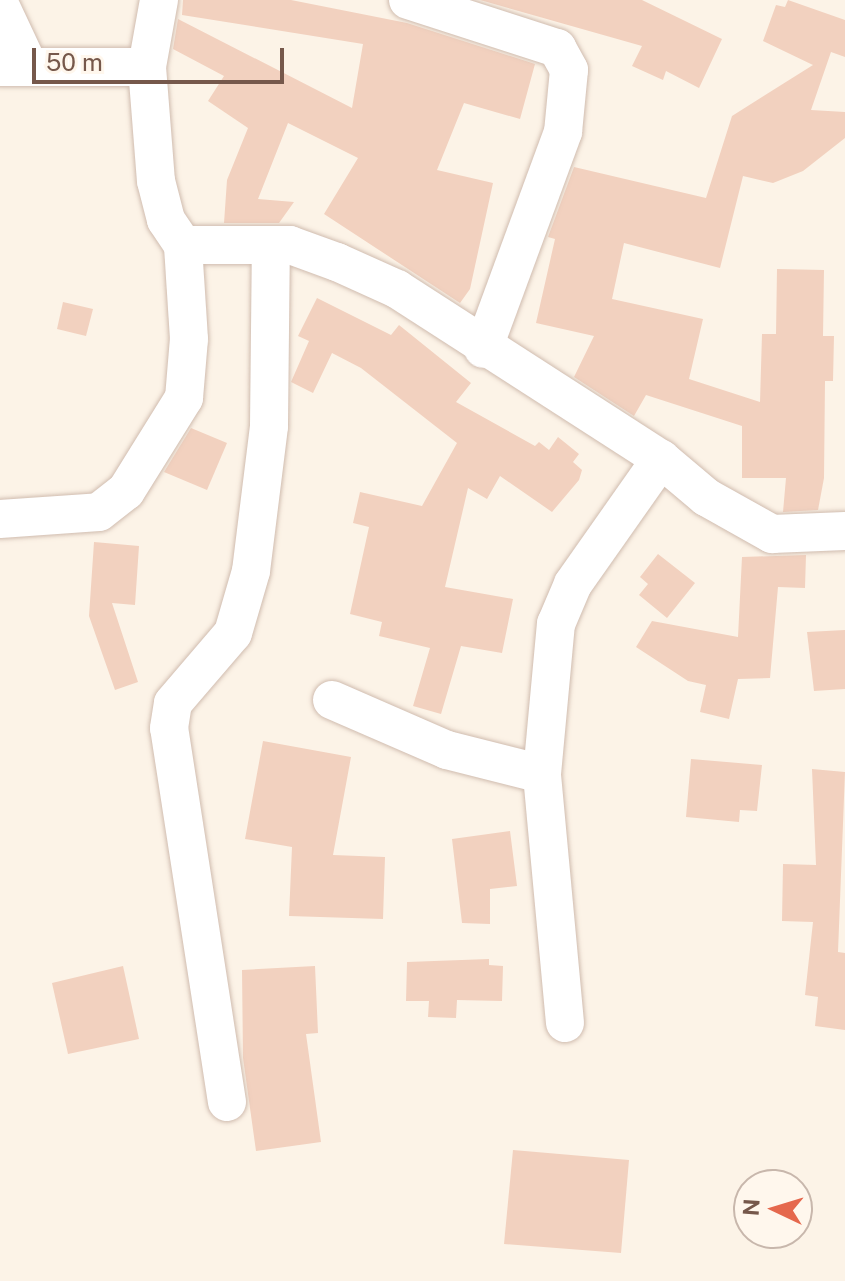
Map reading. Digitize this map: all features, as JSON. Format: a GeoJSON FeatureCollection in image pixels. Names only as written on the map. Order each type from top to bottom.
{"type":"FeatureCollection","features":[{"type":"Feature","properties":{"kind":"street"},"geometry":{"type":"LineString","coordinates":[[0,519],[99,512],[126,491],[184,398],[189,339],[183,245],[166,220],[156,181],[147,67],[159,0]]}},
{"type":"Feature","properties":{"kind":"street"},"geometry":{"type":"LineString","coordinates":[[408,0],[557,48],[569,70],[563,132],[483,349]]}},
{"type":"Feature","properties":{"kind":"street"},"geometry":{"type":"LineString","coordinates":[[0,5],[14,67],[147,67]]}},
{"type":"Feature","properties":{"kind":"street"},"geometry":{"type":"LineString","coordinates":[[183,245],[290,245],[397,289],[483,349],[661,459],[706,497],[772,534],[845,531]]}},
{"type":"Feature","properties":{"kind":"street"},"geometry":{"type":"LineString","coordinates":[[227,1102],[169,728],[173,703],[233,633],[251,571],[269,426],[271,245]]}},
{"type":"Feature","properties":{"kind":"street"},"geometry":{"type":"LineString","coordinates":[[565,1023],[542,774],[556,624],[573,584],[661,459]]}},
{"type":"Feature","properties":{"kind":"street"},"geometry":{"type":"LineString","coordinates":[[332,700],[447,750],[542,774]]}},
{"type":"Feature","properties":{"kind":"building"},"geometry":{"type":"Polygon","coordinates":[[[183,0],[291,0],[407,23],[535,64],[520,119],[464,103],[437,170],[493,183],[470,289],[460,303],[324,214],[358,158],[288,123],[258,199],[294,202],[279,223],[224,223],[227,180],[248,128],[208,101],[224,76],[173,49],[178,19],[352,108],[363,44],[182,15],[183,0]]]}},
{"type":"Feature","properties":{"kind":"building"},"geometry":{"type":"Polygon","coordinates":[[[480,0],[642,0],[722,39],[699,88],[666,71],[663,80],[632,66],[642,46],[480,0]]]}},
{"type":"Feature","properties":{"kind":"building"},"geometry":{"type":"Polygon","coordinates":[[[788,0],[845,20],[845,57],[831,52],[811,110],[845,112],[845,138],[803,171],[773,183],[743,176],[720,268],[624,243],[612,299],[703,319],[689,379],[760,402],[762,334],[776,334],[777,269],[824,270],[823,336],[834,336],[833,381],[825,381],[824,478],[818,510],[783,512],[786,478],[742,478],[742,426],[646,395],[634,416],[574,377],[594,336],[536,323],[555,239],[548,237],[574,167],[706,198],[732,116],[813,65],[763,41],[776,5],[785,7],[788,0]]]}},
{"type":"Feature","properties":{"kind":"building"},"geometry":{"type":"Polygon","coordinates":[[[317,298],[391,335],[399,325],[471,383],[456,402],[535,446],[539,442],[549,450],[558,437],[579,454],[573,462],[582,470],[579,480],[552,512],[500,476],[487,499],[468,488],[445,587],[513,599],[502,653],[461,646],[441,714],[413,706],[430,648],[379,636],[382,622],[350,614],[369,527],[353,523],[360,492],[422,506],[457,443],[361,368],[332,353],[313,393],[291,382],[309,341],[298,336],[317,298]]]}},
{"type":"Feature","properties":{"kind":"building"},"geometry":{"type":"Polygon","coordinates":[[[63,302],[93,309],[86,336],[57,329],[63,302]]]}},
{"type":"Feature","properties":{"kind":"building"},"geometry":{"type":"Polygon","coordinates":[[[191,428],[227,443],[207,490],[164,472],[191,428]]]}},
{"type":"Feature","properties":{"kind":"building"},"geometry":{"type":"Polygon","coordinates":[[[94,542],[139,546],[135,605],[112,603],[138,682],[115,690],[89,616],[94,542]]]}},
{"type":"Feature","properties":{"kind":"building"},"geometry":{"type":"Polygon","coordinates":[[[658,554],[695,583],[667,618],[639,595],[648,584],[640,577],[658,554]]]}},
{"type":"Feature","properties":{"kind":"building"},"geometry":{"type":"Polygon","coordinates":[[[806,555],[805,588],[778,587],[770,678],[738,679],[729,719],[700,712],[706,685],[688,681],[636,647],[652,621],[738,637],[742,557],[806,555]]]}},
{"type":"Feature","properties":{"kind":"building"},"geometry":{"type":"Polygon","coordinates":[[[845,630],[845,689],[814,691],[807,632],[845,630]]]}},
{"type":"Feature","properties":{"kind":"building"},"geometry":{"type":"Polygon","coordinates":[[[263,741],[351,757],[333,855],[385,857],[383,919],[289,916],[292,847],[245,839],[263,741]]]}},
{"type":"Feature","properties":{"kind":"building"},"geometry":{"type":"Polygon","coordinates":[[[691,759],[762,765],[757,811],[740,810],[739,822],[686,817],[691,759]]]}},
{"type":"Feature","properties":{"kind":"building"},"geometry":{"type":"Polygon","coordinates":[[[812,769],[845,772],[838,952],[845,953],[845,1030],[815,1026],[818,997],[805,995],[813,922],[782,921],[783,864],[816,865],[812,769]]]}},
{"type":"Feature","properties":{"kind":"building"},"geometry":{"type":"Polygon","coordinates":[[[510,831],[517,886],[490,889],[490,924],[462,923],[452,839],[510,831]]]}},
{"type":"Feature","properties":{"kind":"building"},"geometry":{"type":"Polygon","coordinates":[[[489,959],[489,965],[503,966],[502,1001],[457,1000],[456,1018],[428,1017],[429,1001],[406,1001],[407,962],[489,959]]]}},
{"type":"Feature","properties":{"kind":"building"},"geometry":{"type":"Polygon","coordinates":[[[123,966],[139,1039],[68,1054],[52,983],[123,966]]]}},
{"type":"Feature","properties":{"kind":"building"},"geometry":{"type":"Polygon","coordinates":[[[315,966],[318,1033],[306,1034],[321,1142],[256,1151],[243,1058],[242,970],[315,966]]]}},
{"type":"Feature","properties":{"kind":"building"},"geometry":{"type":"Polygon","coordinates":[[[513,1150],[629,1160],[621,1253],[504,1244],[513,1150]]]}}]}
